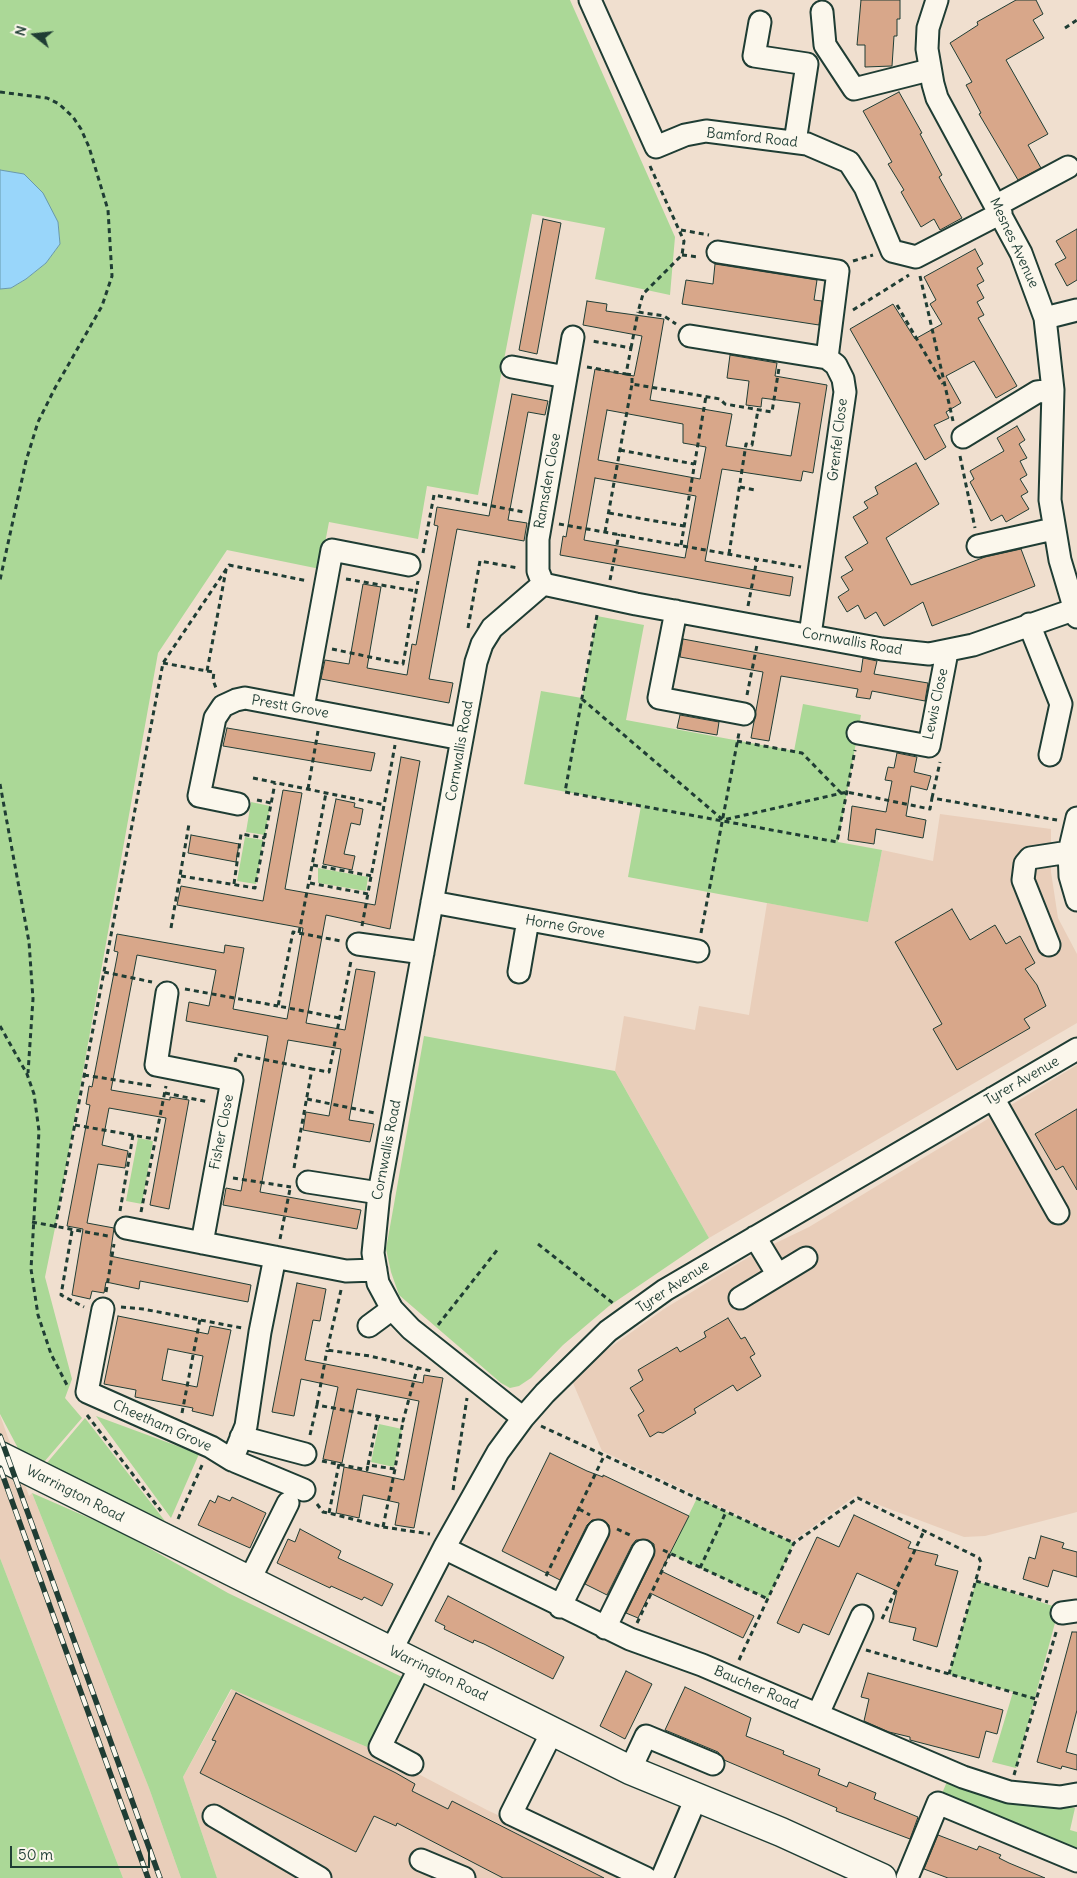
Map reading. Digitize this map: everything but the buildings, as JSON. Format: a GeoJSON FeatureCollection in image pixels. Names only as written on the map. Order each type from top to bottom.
{"type":"FeatureCollection","features":[{"type":"Feature","properties":{"kind":"main road","name":"Warrington Road"},"geometry":{"type":"LineString","coordinates":[[0,1456],[630,1770],[696,1798],[846,1870],[882,1878]]}},
{"type":"Feature","properties":{"kind":"street","name":"Bamford Road"},"geometry":{"type":"LineString","coordinates":[[590,0],[656,147],[685,135],[706,131],[807,144],[849,162],[865,186],[892,251]]}},
{"type":"Feature","properties":{"kind":"street","name":"Mesnes Avenue"},"geometry":{"type":"LineString","coordinates":[[936,0],[928,28],[929,70],[938,98],[999,209],[1025,261],[1045,318],[1054,390],[1049,474],[1054,529],[1075,613]]}},
{"type":"Feature","properties":{"kind":"street"},"geometry":{"type":"LineString","coordinates":[[822,12],[825,45],[854,89],[929,70]]}},
{"type":"Feature","properties":{"kind":"street"},"geometry":{"type":"LineString","coordinates":[[760,22],[754,56],[807,64],[795,142]]}},
{"type":"Feature","properties":{"kind":"street"},"geometry":{"type":"LineString","coordinates":[[892,251],[917,262],[1068,167]]}},
{"type":"Feature","properties":{"kind":"street"},"geometry":{"type":"LineString","coordinates":[[690,336],[827,358],[838,272],[718,252]]}},
{"type":"Feature","properties":{"kind":"street"},"geometry":{"type":"LineString","coordinates":[[1045,318],[1077,310]]}},
{"type":"Feature","properties":{"kind":"street","name":"Ramsden Close"},"geometry":{"type":"LineString","coordinates":[[540,578],[538,539],[573,337]]}},
{"type":"Feature","properties":{"kind":"street","name":"Grenfel Close"},"geometry":{"type":"LineString","coordinates":[[810,634],[845,392],[843,379],[836,365],[827,358]]}},
{"type":"Feature","properties":{"kind":"street"},"geometry":{"type":"LineString","coordinates":[[512,367],[568,370]]}},
{"type":"Feature","properties":{"kind":"street"},"geometry":{"type":"LineString","coordinates":[[959,439],[1037,392],[1054,390]]}},
{"type":"Feature","properties":{"kind":"street"},"geometry":{"type":"LineString","coordinates":[[978,546],[1054,529]]}},
{"type":"Feature","properties":{"kind":"street"},"geometry":{"type":"LineString","coordinates":[[312,710],[332,550],[409,564]]}},
{"type":"Feature","properties":{"kind":"street","name":"Cornwallis Road"},"geometry":{"type":"LineString","coordinates":[[522,1418],[426,1341],[392,1309],[378,1283],[374,1234],[379,1193],[476,662],[482,644],[492,628],[540,578],[604,597],[810,634],[882,649],[929,654],[947,652],[1029,624],[1075,613]]}},
{"type":"Feature","properties":{"kind":"street"},"geometry":{"type":"LineString","coordinates":[[676,611],[659,698],[744,714]]}},
{"type":"Feature","properties":{"kind":"street"},"geometry":{"type":"LineString","coordinates":[[1029,624],[1061,704],[1050,755]]}},
{"type":"Feature","properties":{"kind":"street","name":"Lewis Close"},"geometry":{"type":"LineString","coordinates":[[858,733],[929,746],[947,652]]}},
{"type":"Feature","properties":{"kind":"street","name":"Prestt Grove"},"geometry":{"type":"LineString","coordinates":[[243,802],[198,796],[215,718],[230,702],[245,698],[462,739]]}},
{"type":"Feature","properties":{"kind":"street"},"geometry":{"type":"LineString","coordinates":[[1076,821],[1069,852],[1070,876],[1077,900]]}},
{"type":"Feature","properties":{"kind":"street"},"geometry":{"type":"LineString","coordinates":[[1049,945],[1024,880],[1025,864],[1030,858],[1069,852]]}},
{"type":"Feature","properties":{"kind":"street","name":"Horne Grove"},"geometry":{"type":"LineString","coordinates":[[432,902],[698,951]]}},
{"type":"Feature","properties":{"kind":"street"},"geometry":{"type":"LineString","coordinates":[[519,972],[528,920]]}},
{"type":"Feature","properties":{"kind":"street"},"geometry":{"type":"LineString","coordinates":[[358,944],[423,953]]}},
{"type":"Feature","properties":{"kind":"street"},"geometry":{"type":"LineString","coordinates":[[167,1078],[156,1065],[168,988]]}},
{"type":"Feature","properties":{"kind":"street","name":"Tyrer Avenue"},"geometry":{"type":"LineString","coordinates":[[392,1651],[472,1494],[522,1418],[570,1366],[629,1315],[665,1290],[1077,1049]]}},
{"type":"Feature","properties":{"kind":"street","name":"Fisher Close"},"geometry":{"type":"LineString","coordinates":[[167,1078],[232,1080],[213,1174],[202,1242]]}},
{"type":"Feature","properties":{"kind":"street"},"geometry":{"type":"LineString","coordinates":[[993,1098],[1058,1213]]}},
{"type":"Feature","properties":{"kind":"street"},"geometry":{"type":"LineString","coordinates":[[299,1184],[379,1193]]}},
{"type":"Feature","properties":{"kind":"street"},"geometry":{"type":"LineString","coordinates":[[127,1225],[202,1242],[346,1270],[376,1270]]}},
{"type":"Feature","properties":{"kind":"street"},"geometry":{"type":"LineString","coordinates":[[755,1237],[778,1275]]}},
{"type":"Feature","properties":{"kind":"street"},"geometry":{"type":"LineString","coordinates":[[232,1460],[246,1426],[260,1332],[276,1257]]}},
{"type":"Feature","properties":{"kind":"street"},"geometry":{"type":"LineString","coordinates":[[740,1298],[806,1258]]}},
{"type":"Feature","properties":{"kind":"street"},"geometry":{"type":"LineString","coordinates":[[368,1326],[392,1309]]}},
{"type":"Feature","properties":{"kind":"street","name":"Cheetham Grove"},"geometry":{"type":"LineString","coordinates":[[102,1313],[87,1392],[178,1434],[211,1446],[296,1497]]}},
{"type":"Feature","properties":{"kind":"street"},"geometry":{"type":"LineString","coordinates":[[241,1437],[305,1454]]}},
{"type":"Feature","properties":{"kind":"street"},"geometry":{"type":"LineString","coordinates":[[249,1581],[296,1497]]}},
{"type":"Feature","properties":{"kind":"street"},"geometry":{"type":"LineString","coordinates":[[560,1607],[601,1525]]}},
{"type":"Feature","properties":{"kind":"street"},"geometry":{"type":"LineString","coordinates":[[605,1628],[645,1545]]}},
{"type":"Feature","properties":{"kind":"street","name":"Baucher Road"},"geometry":{"type":"LineString","coordinates":[[444,1548],[560,1607],[630,1639],[731,1677],[963,1776],[1009,1792],[1060,1797],[1077,1794]]}},
{"type":"Feature","properties":{"kind":"street"},"geometry":{"type":"LineString","coordinates":[[818,1714],[862,1616]]}},
{"type":"Feature","properties":{"kind":"street"},"geometry":{"type":"LineString","coordinates":[[412,1764],[380,1747],[421,1665]]}},
{"type":"Feature","properties":{"kind":"street"},"geometry":{"type":"LineString","coordinates":[[552,1732],[512,1814],[646,1878]]}},
{"type":"Feature","properties":{"kind":"street"},"geometry":{"type":"LineString","coordinates":[[630,1770],[646,1736],[713,1764]]}},
{"type":"Feature","properties":{"kind":"street"},"geometry":{"type":"LineString","coordinates":[[662,1878],[696,1798]]}},
{"type":"Feature","properties":{"kind":"street"},"geometry":{"type":"LineString","coordinates":[[907,1878],[938,1803],[1077,1861]]}},
{"type":"Feature","properties":{"kind":"street"},"geometry":{"type":"LineString","coordinates":[[214,1816],[320,1878]]}},
{"type":"Feature","properties":{"kind":"street"},"geometry":{"type":"LineString","coordinates":[[421,1860],[464,1878]]}},
{"type":"Feature","properties":{"kind":"path"},"geometry":{"type":"LineString","coordinates":[[1065,28],[1077,20]]}},
{"type":"Feature","properties":{"kind":"path"},"geometry":{"type":"LineString","coordinates":[[0,92],[47,98],[60,104],[73,117],[81,129],[90,147],[108,210],[112,276],[102,306],[55,388],[38,422],[26,461],[0,580]]}},
{"type":"Feature","properties":{"kind":"path"},"geometry":{"type":"LineString","coordinates":[[626,374],[643,294],[682,255],[684,241],[648,160]]}},
{"type":"Feature","properties":{"kind":"path"},"geometry":{"type":"LineString","coordinates":[[838,272],[863,256],[892,251]]}},
{"type":"Feature","properties":{"kind":"path"},"geometry":{"type":"LineString","coordinates":[[831,328],[860,304],[897,284],[917,262]]}},
{"type":"Feature","properties":{"kind":"path"},"geometry":{"type":"LineString","coordinates":[[917,262],[945,387],[959,439],[978,546]]}},
{"type":"Feature","properties":{"kind":"path"},"geometry":{"type":"LineString","coordinates":[[897,304],[945,387]]}},
{"type":"Feature","properties":{"kind":"path"},"geometry":{"type":"LineString","coordinates":[[638,312],[664,316],[690,336]]}},
{"type":"Feature","properties":{"kind":"path"},"geometry":{"type":"LineString","coordinates":[[573,337],[632,348]]}},
{"type":"Feature","properties":{"kind":"path"},"geometry":{"type":"LineString","coordinates":[[632,384],[720,398],[724,404],[772,412],[782,352]]}},
{"type":"Feature","properties":{"kind":"path"},"geometry":{"type":"LineString","coordinates":[[568,370],[632,375],[632,384],[605,532]]}},
{"type":"Feature","properties":{"kind":"path"},"geometry":{"type":"LineString","coordinates":[[680,545],[706,396]]}},
{"type":"Feature","properties":{"kind":"path"},"geometry":{"type":"LineString","coordinates":[[729,554],[746,444],[752,445],[758,410]]}},
{"type":"Feature","properties":{"kind":"path"},"geometry":{"type":"LineString","coordinates":[[620,450],[694,464]]}},
{"type":"Feature","properties":{"kind":"path"},"geometry":{"type":"LineString","coordinates":[[740,487],[755,490]]}},
{"type":"Feature","properties":{"kind":"path"},"geometry":{"type":"LineString","coordinates":[[609,513],[684,526]]}},
{"type":"Feature","properties":{"kind":"path"},"geometry":{"type":"LineString","coordinates":[[541,521],[819,570]]}},
{"type":"Feature","properties":{"kind":"path"},"geometry":{"type":"LineString","coordinates":[[619,534],[582,698],[565,792],[838,842],[845,793],[858,733]]}},
{"type":"Feature","properties":{"kind":"path"},"geometry":{"type":"LineString","coordinates":[[698,951],[744,714],[753,625],[757,559]]}},
{"type":"Feature","properties":{"kind":"path"},"geometry":{"type":"LineString","coordinates":[[476,662],[467,634],[480,561],[540,578]]}},
{"type":"Feature","properties":{"kind":"path"},"geometry":{"type":"LineString","coordinates":[[55,1228],[163,663],[229,565],[416,591]]}},
{"type":"Feature","properties":{"kind":"path"},"geometry":{"type":"LineString","coordinates":[[163,663],[207,671],[227,568]]}},
{"type":"Feature","properties":{"kind":"path"},"geometry":{"type":"LineString","coordinates":[[582,698],[723,820]]}},
{"type":"Feature","properties":{"kind":"path"},"geometry":{"type":"LineString","coordinates":[[308,789],[312,710]]}},
{"type":"Feature","properties":{"kind":"path"},"geometry":{"type":"LineString","coordinates":[[232,1080],[237,1054],[330,1072],[349,964],[358,944],[372,876],[398,727]]}},
{"type":"Feature","properties":{"kind":"path"},"geometry":{"type":"LineString","coordinates":[[738,741],[802,753],[845,793]]}},
{"type":"Feature","properties":{"kind":"path"},"geometry":{"type":"LineString","coordinates":[[723,820],[845,793],[930,809],[940,758],[929,746]]}},
{"type":"Feature","properties":{"kind":"path"},"geometry":{"type":"LineString","coordinates":[[253,778],[385,806]]}},
{"type":"Feature","properties":{"kind":"path"},"geometry":{"type":"LineString","coordinates":[[180,876],[255,888],[275,783]]}},
{"type":"Feature","properties":{"kind":"path"},"geometry":{"type":"LineString","coordinates":[[0,784],[28,942],[33,999],[28,1074]]}},
{"type":"Feature","properties":{"kind":"path"},"geometry":{"type":"LineString","coordinates":[[299,933],[326,793]]}},
{"type":"Feature","properties":{"kind":"path"},"geometry":{"type":"LineString","coordinates":[[932,798],[1076,821]]}},
{"type":"Feature","properties":{"kind":"path"},"geometry":{"type":"LineString","coordinates":[[243,802],[271,803]]}},
{"type":"Feature","properties":{"kind":"path"},"geometry":{"type":"LineString","coordinates":[[172,928],[190,824]]}},
{"type":"Feature","properties":{"kind":"path"},"geometry":{"type":"LineString","coordinates":[[234,884],[242,834],[265,838]]}},
{"type":"Feature","properties":{"kind":"path"},"geometry":{"type":"LineString","coordinates":[[313,865],[372,876]]}},
{"type":"Feature","properties":{"kind":"path"},"geometry":{"type":"LineString","coordinates":[[310,883],[368,894]]}},
{"type":"Feature","properties":{"kind":"path"},"geometry":{"type":"LineString","coordinates":[[278,1006],[293,932],[358,944]]}},
{"type":"Feature","properties":{"kind":"path"},"geometry":{"type":"LineString","coordinates":[[104,972],[168,988],[339,1018]]}},
{"type":"Feature","properties":{"kind":"path"},"geometry":{"type":"LineString","coordinates":[[0,1026],[28,1074],[34,1094],[40,1131],[32,1222],[31,1269],[38,1315],[50,1354],[71,1394]]}},
{"type":"Feature","properties":{"kind":"path"},"geometry":{"type":"LineString","coordinates":[[276,1257],[299,1184],[306,1100],[312,1069]]}},
{"type":"Feature","properties":{"kind":"path"},"geometry":{"type":"LineString","coordinates":[[84,1075],[167,1078],[155,1139],[127,1225]]}},
{"type":"Feature","properties":{"kind":"path"},"geometry":{"type":"LineString","coordinates":[[165,1093],[227,1105]]}},
{"type":"Feature","properties":{"kind":"path"},"geometry":{"type":"LineString","coordinates":[[306,1100],[394,1116]]}},
{"type":"Feature","properties":{"kind":"path"},"geometry":{"type":"LineString","coordinates":[[75,1125],[155,1139]]}},
{"type":"Feature","properties":{"kind":"path"},"geometry":{"type":"LineString","coordinates":[[127,1225],[133,1135]]}},
{"type":"Feature","properties":{"kind":"path"},"geometry":{"type":"LineString","coordinates":[[213,1174],[299,1184]]}},
{"type":"Feature","properties":{"kind":"path"},"geometry":{"type":"LineString","coordinates":[[32,1222],[55,1228],[115,1237],[102,1313]]}},
{"type":"Feature","properties":{"kind":"path"},"geometry":{"type":"LineString","coordinates":[[72,1230],[61,1295],[102,1313]]}},
{"type":"Feature","properties":{"kind":"path"},"geometry":{"type":"LineString","coordinates":[[538,1244],[629,1315]]}},
{"type":"Feature","properties":{"kind":"path"},"geometry":{"type":"LineString","coordinates":[[426,1341],[498,1249]]}},
{"type":"Feature","properties":{"kind":"path"},"geometry":{"type":"LineString","coordinates":[[102,1313],[114,1306],[143,1309],[260,1332]]}},
{"type":"Feature","properties":{"kind":"path"},"geometry":{"type":"LineString","coordinates":[[178,1434],[200,1319]]}},
{"type":"Feature","properties":{"kind":"path"},"geometry":{"type":"LineString","coordinates":[[327,1350],[305,1454],[316,1460],[367,1470],[378,1416]]}},
{"type":"Feature","properties":{"kind":"path"},"geometry":{"type":"LineString","coordinates":[[383,1527],[403,1421],[417,1369]]}},
{"type":"Feature","properties":{"kind":"path"},"geometry":{"type":"LineString","coordinates":[[451,1500],[471,1377]]}},
{"type":"Feature","properties":{"kind":"path"},"geometry":{"type":"LineString","coordinates":[[317,1404],[403,1421]]}},
{"type":"Feature","properties":{"kind":"path"},"geometry":{"type":"LineString","coordinates":[[83,1410],[162,1511]]}},
{"type":"Feature","properties":{"kind":"path"},"geometry":{"type":"LineString","coordinates":[[522,1418],[794,1543]]}},
{"type":"Feature","properties":{"kind":"path"},"geometry":{"type":"LineString","coordinates":[[176,1523],[211,1446]]}},
{"type":"Feature","properties":{"kind":"path"},"geometry":{"type":"LineString","coordinates":[[537,1595],[604,1456]]}},
{"type":"Feature","properties":{"kind":"path"},"geometry":{"type":"LineString","coordinates":[[329,1513],[339,1464]]}},
{"type":"Feature","properties":{"kind":"path"},"geometry":{"type":"LineString","coordinates":[[368,1465],[395,1470]]}},
{"type":"Feature","properties":{"kind":"path"},"geometry":{"type":"LineString","coordinates":[[296,1497],[323,1512],[383,1527],[433,1534],[444,1548]]}},
{"type":"Feature","properties":{"kind":"path"},"geometry":{"type":"LineString","coordinates":[[731,1677],[794,1543],[858,1498],[979,1558],[981,1562],[949,1674]]}},
{"type":"Feature","properties":{"kind":"path"},"geometry":{"type":"LineString","coordinates":[[579,1509],[601,1525],[768,1599]]}},
{"type":"Feature","properties":{"kind":"path"},"geometry":{"type":"LineString","coordinates":[[700,1568],[726,1512]]}},
{"type":"Feature","properties":{"kind":"path"},"geometry":{"type":"LineString","coordinates":[[630,1639],[670,1554]]}},
{"type":"Feature","properties":{"kind":"path"},"geometry":{"type":"LineString","coordinates":[[976,1581],[1057,1605],[1069,1612],[1036,1699],[1009,1792]]}},
{"type":"Feature","properties":{"kind":"path"},"geometry":{"type":"LineString","coordinates":[[865,1650],[1036,1699]]}},
{"type":"Feature","properties":{"kind":"shaded area"},"geometry":{"type":"Polygon","coordinates":[[[940,814],[1051,829],[1051,872],[1058,918],[1077,954],[1077,1023],[709,1238],[615,1071],[624,1016],[695,1030],[699,1006],[749,1015],[767,903],[868,921],[882,850],[933,861],[940,814]]]}},
{"type":"Feature","properties":{"kind":"shaded area"},"geometry":{"type":"Polygon","coordinates":[[[1077,1065],[1077,1512],[985,1536],[964,1537],[855,1496],[793,1541],[602,1451],[570,1376],[664,1309],[757,1252],[809,1227],[1077,1065]]]}},
{"type":"Feature","properties":{"kind":"shaded area"},"geometry":{"type":"Polygon","coordinates":[[[0,1415],[29,1496],[32,1493],[149,1788],[181,1878],[123,1878],[0,1558],[0,1415]]]}},
{"type":"Feature","properties":{"kind":"shaded area"},"geometry":{"type":"Polygon","coordinates":[[[232,1689],[367,1747],[487,1810],[633,1878],[217,1878],[183,1777],[232,1689]]]}},
{"type":"Feature","properties":{"kind":"green space"},"geometry":{"type":"Polygon","coordinates":[[[0,0],[570,0],[675,237],[670,295],[595,279],[605,228],[532,214],[478,495],[427,486],[418,539],[329,522],[320,569],[227,550],[158,653],[45,1277],[72,1379],[65,1398],[82,1418],[44,1462],[20,1452],[0,1414],[0,289],[11,288],[26,279],[46,263],[60,244],[58,222],[24,174],[0,170],[0,0]]]}},
{"type":"Feature","properties":{"kind":"green space"},"geometry":{"type":"Polygon","coordinates":[[[597,616],[644,625],[626,720],[794,751],[803,704],[861,715],[838,842],[882,850],[868,922],[628,877],[641,806],[524,784],[541,691],[582,698],[597,616]]]}},
{"type":"Feature","properties":{"kind":"green space"},"geometry":{"type":"Polygon","coordinates":[[[251,802],[270,806],[265,835],[246,832],[251,802]]]}},
{"type":"Feature","properties":{"kind":"green space"},"geometry":{"type":"Polygon","coordinates":[[[245,837],[263,840],[256,884],[237,881],[245,837]]]}},
{"type":"Feature","properties":{"kind":"green space"},"geometry":{"type":"Polygon","coordinates":[[[318,868],[368,877],[366,891],[318,883],[318,868]]]}},
{"type":"Feature","properties":{"kind":"green space"},"geometry":{"type":"Polygon","coordinates":[[[424,1036],[615,1071],[709,1238],[609,1306],[563,1345],[531,1378],[519,1386],[510,1388],[501,1383],[399,1295],[391,1272],[386,1249],[424,1036]]]}},
{"type":"Feature","properties":{"kind":"green space"},"geometry":{"type":"Polygon","coordinates":[[[138,1138],[153,1141],[142,1204],[126,1201],[138,1138]]]}},
{"type":"Feature","properties":{"kind":"green space"},"geometry":{"type":"Polygon","coordinates":[[[96,1416],[199,1454],[171,1518],[96,1416]]]}},
{"type":"Feature","properties":{"kind":"green space"},"geometry":{"type":"Polygon","coordinates":[[[85,1418],[165,1521],[46,1464],[85,1418]]]}},
{"type":"Feature","properties":{"kind":"green space"},"geometry":{"type":"Polygon","coordinates":[[[379,1424],[402,1429],[394,1467],[371,1462],[379,1424]]]}},
{"type":"Feature","properties":{"kind":"green space"},"geometry":{"type":"Polygon","coordinates":[[[32,1493],[119,1531],[228,1593],[402,1677],[367,1747],[231,1689],[183,1777],[217,1878],[181,1878],[149,1788],[32,1493]]]}},
{"type":"Feature","properties":{"kind":"green space"},"geometry":{"type":"Polygon","coordinates":[[[697,1498],[794,1543],[768,1599],[670,1554],[697,1498]]]}},
{"type":"Feature","properties":{"kind":"green space"},"geometry":{"type":"Polygon","coordinates":[[[0,1558],[123,1878],[0,1878],[0,1558]]]}},
{"type":"Feature","properties":{"kind":"green space"},"geometry":{"type":"Polygon","coordinates":[[[976,1581],[1059,1608],[1016,1768],[992,1762],[1013,1692],[949,1674],[976,1581]]]}},
{"type":"Feature","properties":{"kind":"green space"},"geometry":{"type":"Polygon","coordinates":[[[951,1772],[1075,1808],[1070,1830],[1077,1832],[1077,1861],[938,1803],[951,1772]]]}},
{"type":"Feature","properties":{"kind":"water"},"geometry":{"type":"Polygon","coordinates":[[[0,170],[24,174],[43,193],[58,222],[60,244],[46,263],[26,279],[11,288],[0,289],[0,170]]]}},
{"type":"Feature","properties":{"kind":"railway"},"geometry":{"type":"LineString","coordinates":[[0,1436],[160,1878]]}},
{"type":"Feature","properties":{"kind":"railway"},"geometry":{"type":"LineString","coordinates":[[0,1468],[148,1878]]}}]}
